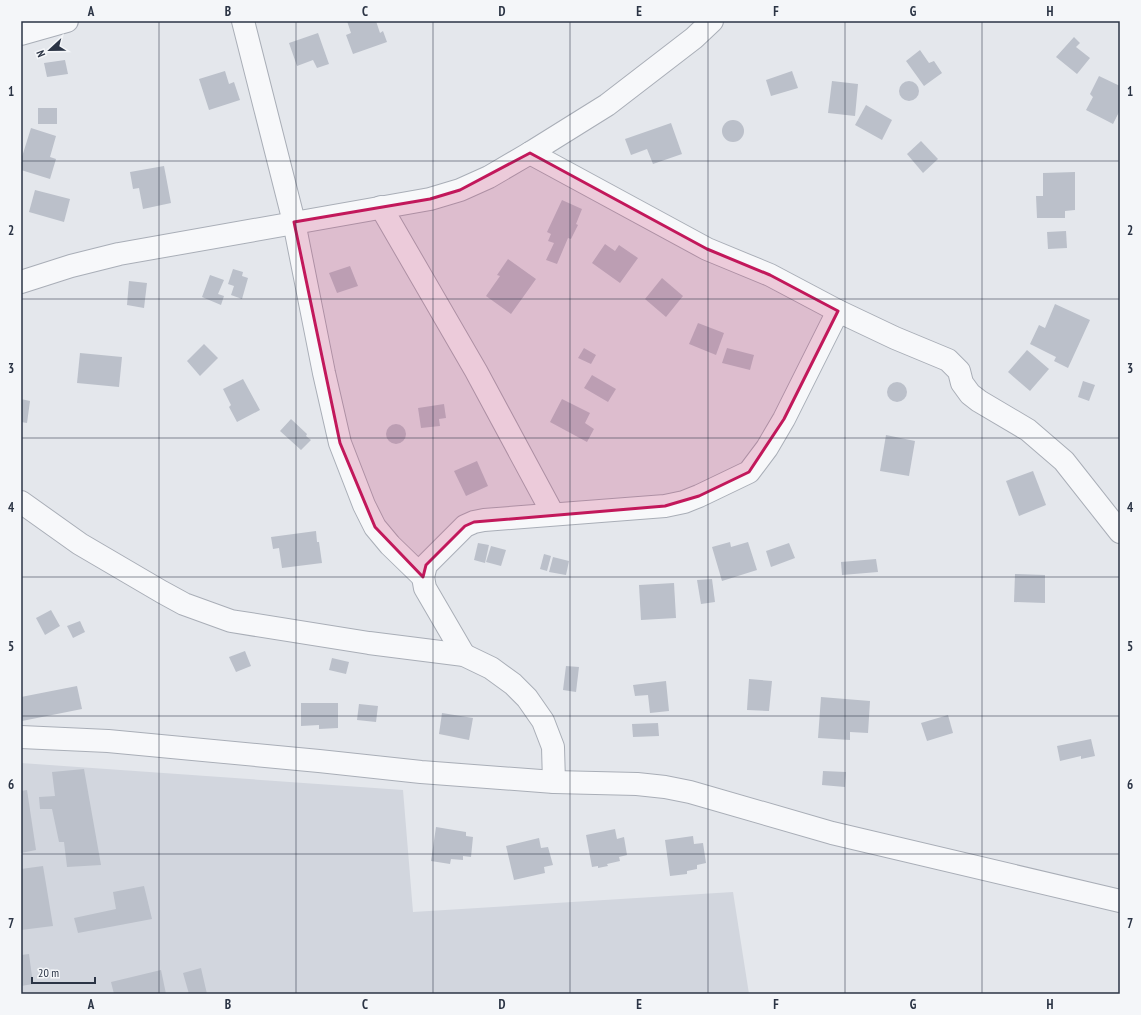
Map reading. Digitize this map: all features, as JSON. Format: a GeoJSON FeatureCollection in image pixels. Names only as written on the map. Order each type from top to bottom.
{"type":"FeatureCollection","features":[{"type":"Feature","properties":{"kind":"street"},"geometry":{"type":"LineString","coordinates":[[21,34],[67,21]]}},
{"type":"Feature","properties":{"kind":"street"},"geometry":{"type":"LineString","coordinates":[[243,21],[294,222],[324,373],[340,442],[364,505],[376,527],[390,545],[423,577]]}},
{"type":"Feature","properties":{"kind":"street"},"geometry":{"type":"LineString","coordinates":[[21,282],[71,266],[119,254],[430,199],[460,190],[488,177],[607,106],[694,38],[712,21]]}},
{"type":"Feature","properties":{"kind":"street"},"geometry":{"type":"LineString","coordinates":[[530,153],[707,249],[770,275],[838,311],[895,338],[948,360],[959,371],[962,383],[970,394],[1028,430],[1064,461],[1120,532]]}},
{"type":"Feature","properties":{"kind":"street"},"geometry":{"type":"LineString","coordinates":[[381,207],[476,371],[553,514]]}},
{"type":"Feature","properties":{"kind":"street"},"geometry":{"type":"LineString","coordinates":[[464,655],[425,588],[423,577],[426,565],[465,526],[474,522],[553,514],[665,506],[684,502],[749,472],[767,448],[784,419],[838,311]]}},
{"type":"Feature","properties":{"kind":"street"},"geometry":{"type":"LineString","coordinates":[[21,502],[80,544],[162,592],[184,604],[231,621],[369,643],[464,655],[491,668],[513,684],[527,698],[543,721],[553,747],[554,782]]}},
{"type":"Feature","properties":{"kind":"street"},"geometry":{"type":"LineString","coordinates":[[21,737],[108,742],[319,761],[421,772],[554,782],[637,784],[665,787],[690,792],[832,833],[1120,901]]}},
{"type":"Feature","properties":{"kind":"highlighted area"},"geometry":{"type":"Polygon","coordinates":[[[530,153],[707,249],[770,275],[838,311],[784,419],[749,472],[699,496],[665,506],[474,522],[465,526],[426,565],[423,577],[375,527],[340,443],[294,222],[430,199],[460,190],[530,153]]]}},
{"type":"Feature","properties":{"kind":"shaded area"},"geometry":{"type":"Polygon","coordinates":[[[21,763],[403,790],[413,912],[733,892],[749,994],[21,994],[21,763]]]}},
{"type":"Feature","properties":{"kind":"building"},"geometry":{"type":"Polygon","coordinates":[[[347,21],[376,21],[380,33],[383,31],[387,42],[353,54],[346,35],[351,33],[347,21]]]}},
{"type":"Feature","properties":{"kind":"building"},"geometry":{"type":"Polygon","coordinates":[[[318,33],[329,64],[317,68],[313,60],[297,66],[289,43],[318,33]]]}},
{"type":"Feature","properties":{"kind":"building"},"geometry":{"type":"Polygon","coordinates":[[[1074,37],[1080,43],[1076,47],[1090,58],[1077,74],[1056,57],[1074,37]]]}},
{"type":"Feature","properties":{"kind":"building"},"geometry":{"type":"Polygon","coordinates":[[[920,50],[929,63],[934,61],[942,73],[924,86],[906,61],[920,50]]]}},
{"type":"Feature","properties":{"kind":"building"},"geometry":{"type":"Polygon","coordinates":[[[65,60],[68,74],[47,77],[44,63],[65,60]]]}},
{"type":"Feature","properties":{"kind":"building"},"geometry":{"type":"Polygon","coordinates":[[[225,71],[229,84],[234,82],[240,100],[209,110],[199,79],[225,71]]]}},
{"type":"Feature","properties":{"kind":"building"},"geometry":{"type":"Polygon","coordinates":[[[792,71],[798,88],[771,96],[766,80],[792,71]]]}},
{"type":"Feature","properties":{"kind":"building"},"geometry":{"type":"Polygon","coordinates":[[[1099,76],[1120,86],[1120,110],[1113,124],[1086,110],[1093,97],[1090,94],[1099,76]]]}},
{"type":"Feature","properties":{"kind":"building"},"geometry":{"type":"Polygon","coordinates":[[[832,81],[858,84],[855,116],[828,113],[832,81]]]}},
{"type":"Feature","properties":{"kind":"building"},"geometry":{"type":"Polygon","coordinates":[[[909,81],[916,84],[919,91],[916,98],[909,101],[902,98],[899,91],[902,84],[909,81]]]}},
{"type":"Feature","properties":{"kind":"building"},"geometry":{"type":"Polygon","coordinates":[[[866,105],[892,120],[882,140],[855,125],[866,105]]]}},
{"type":"Feature","properties":{"kind":"building"},"geometry":{"type":"Polygon","coordinates":[[[38,108],[57,108],[57,124],[38,124],[38,108]]]}},
{"type":"Feature","properties":{"kind":"building"},"geometry":{"type":"Polygon","coordinates":[[[733,120],[741,123],[744,131],[741,139],[733,142],[725,139],[722,131],[725,123],[733,120]]]}},
{"type":"Feature","properties":{"kind":"building"},"geometry":{"type":"Polygon","coordinates":[[[671,123],[682,154],[653,164],[647,149],[631,155],[625,139],[671,123]]]}},
{"type":"Feature","properties":{"kind":"building"},"geometry":{"type":"Polygon","coordinates":[[[31,128],[56,136],[50,157],[56,159],[50,179],[21,170],[21,160],[31,128]]]}},
{"type":"Feature","properties":{"kind":"building"},"geometry":{"type":"Polygon","coordinates":[[[921,141],[938,159],[923,173],[907,154],[921,141]]]}},
{"type":"Feature","properties":{"kind":"building"},"geometry":{"type":"Polygon","coordinates":[[[164,166],[171,203],[143,209],[139,188],[133,189],[130,172],[164,166]]]}},
{"type":"Feature","properties":{"kind":"building"},"geometry":{"type":"Polygon","coordinates":[[[1075,172],[1075,210],[1065,211],[1065,218],[1037,218],[1036,196],[1043,196],[1043,173],[1075,172]]]}},
{"type":"Feature","properties":{"kind":"building"},"geometry":{"type":"Polygon","coordinates":[[[35,190],[70,199],[64,222],[29,212],[35,190]]]}},
{"type":"Feature","properties":{"kind":"building"},"geometry":{"type":"Polygon","coordinates":[[[562,200],[582,209],[576,224],[578,225],[571,239],[568,238],[557,264],[546,260],[554,243],[548,241],[551,234],[547,232],[562,200]]]}},
{"type":"Feature","properties":{"kind":"building"},"geometry":{"type":"Polygon","coordinates":[[[1066,231],[1067,248],[1048,249],[1047,232],[1066,231]]]}},
{"type":"Feature","properties":{"kind":"building"},"geometry":{"type":"Polygon","coordinates":[[[605,244],[615,251],[619,245],[638,258],[620,283],[592,263],[605,244]]]}},
{"type":"Feature","properties":{"kind":"building"},"geometry":{"type":"Polygon","coordinates":[[[508,259],[536,279],[511,314],[486,296],[500,276],[497,275],[508,259]]]}},
{"type":"Feature","properties":{"kind":"building"},"geometry":{"type":"Polygon","coordinates":[[[350,266],[358,286],[337,293],[329,273],[350,266]]]}},
{"type":"Feature","properties":{"kind":"building"},"geometry":{"type":"Polygon","coordinates":[[[233,269],[243,272],[242,276],[248,278],[242,299],[231,295],[234,286],[228,284],[233,269]]]}},
{"type":"Feature","properties":{"kind":"building"},"geometry":{"type":"Polygon","coordinates":[[[210,275],[224,280],[218,294],[224,296],[221,305],[202,297],[210,275]]]}},
{"type":"Feature","properties":{"kind":"building"},"geometry":{"type":"Polygon","coordinates":[[[662,278],[683,296],[666,317],[645,299],[662,278]]]}},
{"type":"Feature","properties":{"kind":"building"},"geometry":{"type":"Polygon","coordinates":[[[129,281],[147,283],[144,308],[127,305],[129,281]]]}},
{"type":"Feature","properties":{"kind":"building"},"geometry":{"type":"Polygon","coordinates":[[[1055,304],[1090,320],[1068,368],[1054,361],[1056,357],[1030,344],[1039,325],[1045,328],[1055,304]]]}},
{"type":"Feature","properties":{"kind":"building"},"geometry":{"type":"Polygon","coordinates":[[[698,323],[724,333],[716,355],[689,344],[698,323]]]}},
{"type":"Feature","properties":{"kind":"building"},"geometry":{"type":"Polygon","coordinates":[[[204,344],[218,358],[200,376],[187,361],[204,344]]]}},
{"type":"Feature","properties":{"kind":"building"},"geometry":{"type":"Polygon","coordinates":[[[584,348],[596,355],[591,364],[578,358],[584,348]]]}},
{"type":"Feature","properties":{"kind":"building"},"geometry":{"type":"Polygon","coordinates":[[[727,348],[754,355],[750,370],[722,363],[727,348]]]}},
{"type":"Feature","properties":{"kind":"building"},"geometry":{"type":"Polygon","coordinates":[[[1027,350],[1049,369],[1030,391],[1008,372],[1027,350]]]}},
{"type":"Feature","properties":{"kind":"building"},"geometry":{"type":"Polygon","coordinates":[[[80,353],[122,357],[119,387],[77,383],[80,353]]]}},
{"type":"Feature","properties":{"kind":"building"},"geometry":{"type":"Polygon","coordinates":[[[592,375],[616,389],[608,402],[584,388],[592,375]]]}},
{"type":"Feature","properties":{"kind":"building"},"geometry":{"type":"Polygon","coordinates":[[[243,379],[260,410],[237,422],[229,407],[231,405],[223,389],[243,379]]]}},
{"type":"Feature","properties":{"kind":"building"},"geometry":{"type":"Polygon","coordinates":[[[1083,381],[1095,385],[1089,401],[1078,397],[1083,381]]]}},
{"type":"Feature","properties":{"kind":"building"},"geometry":{"type":"Polygon","coordinates":[[[897,382],[904,385],[907,392],[904,399],[897,402],[890,399],[887,392],[890,385],[897,382]]]}},
{"type":"Feature","properties":{"kind":"building"},"geometry":{"type":"Polygon","coordinates":[[[21,399],[30,401],[27,423],[21,422],[21,399]]]}},
{"type":"Feature","properties":{"kind":"building"},"geometry":{"type":"Polygon","coordinates":[[[562,399],[590,413],[585,423],[594,429],[587,442],[550,422],[562,399]]]}},
{"type":"Feature","properties":{"kind":"building"},"geometry":{"type":"Polygon","coordinates":[[[444,404],[446,418],[439,419],[440,426],[421,428],[418,408],[444,404]]]}},
{"type":"Feature","properties":{"kind":"building"},"geometry":{"type":"Polygon","coordinates":[[[291,419],[307,434],[306,436],[311,440],[301,450],[280,431],[291,419]]]}},
{"type":"Feature","properties":{"kind":"building"},"geometry":{"type":"Polygon","coordinates":[[[396,424],[403,427],[406,434],[403,441],[396,444],[389,441],[386,434],[389,427],[396,424]]]}},
{"type":"Feature","properties":{"kind":"building"},"geometry":{"type":"Polygon","coordinates":[[[886,435],[915,441],[909,476],[880,471],[886,435]]]}},
{"type":"Feature","properties":{"kind":"building"},"geometry":{"type":"Polygon","coordinates":[[[477,461],[488,486],[466,496],[454,471],[477,461]]]}},
{"type":"Feature","properties":{"kind":"building"},"geometry":{"type":"Polygon","coordinates":[[[1033,471],[1046,505],[1019,516],[1006,481],[1033,471]]]}},
{"type":"Feature","properties":{"kind":"building"},"geometry":{"type":"Polygon","coordinates":[[[316,531],[322,563],[282,568],[279,548],[273,549],[271,537],[316,531]]]}},
{"type":"Feature","properties":{"kind":"building"},"geometry":{"type":"Polygon","coordinates":[[[730,542],[731,547],[748,542],[757,570],[722,581],[712,547],[730,542]]]}},
{"type":"Feature","properties":{"kind":"building"},"geometry":{"type":"Polygon","coordinates":[[[478,543],[489,545],[485,563],[474,560],[478,543]]]}},
{"type":"Feature","properties":{"kind":"building"},"geometry":{"type":"Polygon","coordinates":[[[789,543],[795,558],[771,567],[766,551],[789,543]]]}},
{"type":"Feature","properties":{"kind":"building"},"geometry":{"type":"Polygon","coordinates":[[[491,546],[506,550],[501,566],[486,562],[491,546]]]}},
{"type":"Feature","properties":{"kind":"building"},"geometry":{"type":"Polygon","coordinates":[[[544,554],[551,556],[547,571],[540,569],[544,554]]]}},
{"type":"Feature","properties":{"kind":"building"},"geometry":{"type":"Polygon","coordinates":[[[553,557],[569,561],[566,575],[549,572],[553,557]]]}},
{"type":"Feature","properties":{"kind":"building"},"geometry":{"type":"Polygon","coordinates":[[[876,559],[878,572],[842,575],[841,562],[876,559]]]}},
{"type":"Feature","properties":{"kind":"building"},"geometry":{"type":"Polygon","coordinates":[[[1015,574],[1045,575],[1045,603],[1014,602],[1015,574]]]}},
{"type":"Feature","properties":{"kind":"building"},"geometry":{"type":"Polygon","coordinates":[[[712,579],[715,602],[701,604],[697,580],[712,579]]]}},
{"type":"Feature","properties":{"kind":"building"},"geometry":{"type":"Polygon","coordinates":[[[674,583],[676,618],[641,620],[639,585],[674,583]]]}},
{"type":"Feature","properties":{"kind":"building"},"geometry":{"type":"Polygon","coordinates":[[[51,610],[60,626],[45,635],[36,618],[51,610]]]}},
{"type":"Feature","properties":{"kind":"building"},"geometry":{"type":"Polygon","coordinates":[[[80,621],[85,632],[73,638],[67,626],[80,621]]]}},
{"type":"Feature","properties":{"kind":"building"},"geometry":{"type":"Polygon","coordinates":[[[245,651],[251,666],[236,672],[229,657],[245,651]]]}},
{"type":"Feature","properties":{"kind":"building"},"geometry":{"type":"Polygon","coordinates":[[[332,658],[349,662],[346,674],[329,670],[332,658]]]}},
{"type":"Feature","properties":{"kind":"building"},"geometry":{"type":"Polygon","coordinates":[[[566,666],[579,667],[576,692],[563,690],[566,666]]]}},
{"type":"Feature","properties":{"kind":"building"},"geometry":{"type":"Polygon","coordinates":[[[749,679],[772,681],[769,711],[747,710],[749,679]]]}},
{"type":"Feature","properties":{"kind":"building"},"geometry":{"type":"Polygon","coordinates":[[[666,681],[669,711],[650,713],[648,695],[635,696],[633,685],[666,681]]]}},
{"type":"Feature","properties":{"kind":"building"},"geometry":{"type":"Polygon","coordinates":[[[77,686],[82,709],[22,721],[21,697],[77,686]]]}},
{"type":"Feature","properties":{"kind":"building"},"geometry":{"type":"Polygon","coordinates":[[[821,697],[870,701],[868,733],[850,732],[850,740],[818,738],[821,697]]]}},
{"type":"Feature","properties":{"kind":"building"},"geometry":{"type":"Polygon","coordinates":[[[301,703],[338,703],[338,728],[319,729],[319,725],[301,726],[301,703]]]}},
{"type":"Feature","properties":{"kind":"building"},"geometry":{"type":"Polygon","coordinates":[[[359,704],[378,706],[376,722],[357,720],[359,704]]]}},
{"type":"Feature","properties":{"kind":"building"},"geometry":{"type":"Polygon","coordinates":[[[442,713],[473,718],[469,740],[439,734],[442,713]]]}},
{"type":"Feature","properties":{"kind":"building"},"geometry":{"type":"Polygon","coordinates":[[[948,715],[953,733],[927,741],[921,723],[948,715]]]}},
{"type":"Feature","properties":{"kind":"building"},"geometry":{"type":"Polygon","coordinates":[[[658,723],[659,736],[633,737],[632,724],[658,723]]]}},
{"type":"Feature","properties":{"kind":"building"},"geometry":{"type":"Polygon","coordinates":[[[1091,739],[1095,756],[1081,759],[1081,756],[1060,761],[1057,746],[1091,739]]]}},
{"type":"Feature","properties":{"kind":"building"},"geometry":{"type":"Polygon","coordinates":[[[84,769],[101,865],[67,867],[64,842],[59,842],[52,809],[40,809],[39,797],[55,796],[52,772],[84,769]]]}},
{"type":"Feature","properties":{"kind":"building"},"geometry":{"type":"Polygon","coordinates":[[[823,771],[846,772],[845,787],[822,785],[823,771]]]}},
{"type":"Feature","properties":{"kind":"building"},"geometry":{"type":"Polygon","coordinates":[[[27,790],[36,850],[21,853],[21,791],[27,790]]]}},
{"type":"Feature","properties":{"kind":"building"},"geometry":{"type":"Polygon","coordinates":[[[436,827],[466,832],[466,836],[473,837],[471,857],[463,856],[463,860],[451,859],[450,864],[431,861],[436,827]]]}},
{"type":"Feature","properties":{"kind":"building"},"geometry":{"type":"Polygon","coordinates":[[[615,829],[617,839],[624,837],[627,855],[619,857],[620,861],[607,864],[608,866],[598,868],[598,866],[592,867],[586,835],[615,829]]]}},
{"type":"Feature","properties":{"kind":"building"},"geometry":{"type":"Polygon","coordinates":[[[693,836],[694,844],[703,843],[706,863],[697,865],[697,869],[687,871],[687,874],[670,876],[665,840],[693,836]]]}},
{"type":"Feature","properties":{"kind":"building"},"geometry":{"type":"Polygon","coordinates":[[[539,838],[541,848],[548,847],[553,865],[544,867],[545,873],[514,880],[506,846],[539,838]]]}},
{"type":"Feature","properties":{"kind":"building"},"geometry":{"type":"Polygon","coordinates":[[[43,866],[53,926],[21,930],[21,869],[43,866]]]}},
{"type":"Feature","properties":{"kind":"building"},"geometry":{"type":"Polygon","coordinates":[[[144,886],[152,919],[78,933],[74,918],[116,909],[113,892],[144,886]]]}},
{"type":"Feature","properties":{"kind":"building"},"geometry":{"type":"Polygon","coordinates":[[[29,954],[33,984],[21,986],[21,955],[29,954]]]}},
{"type":"Feature","properties":{"kind":"building"},"geometry":{"type":"Polygon","coordinates":[[[201,968],[207,994],[189,994],[183,973],[201,968]]]}},
{"type":"Feature","properties":{"kind":"building"},"geometry":{"type":"Polygon","coordinates":[[[161,970],[166,994],[114,994],[111,982],[161,970]]]}}]}
